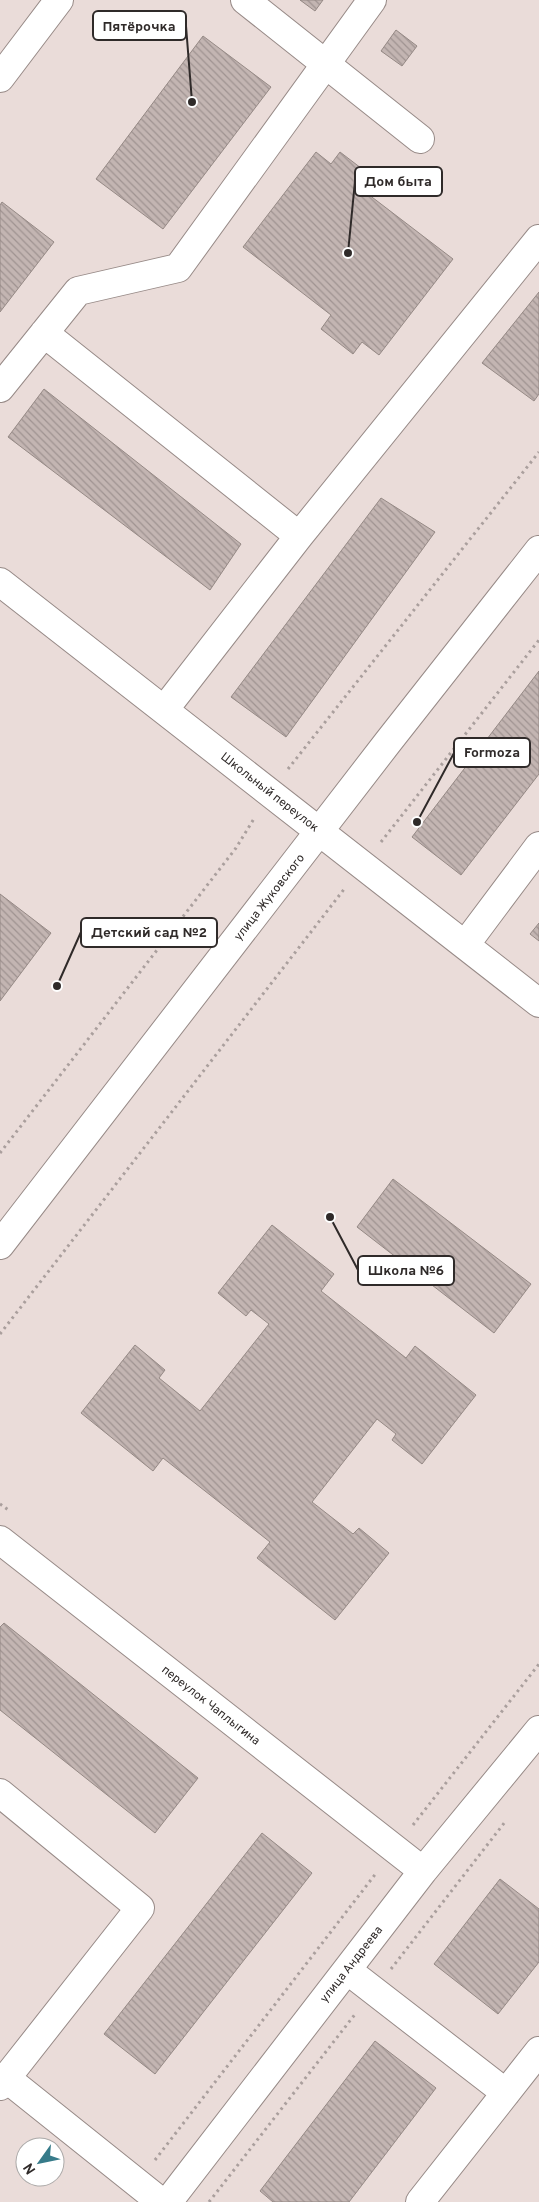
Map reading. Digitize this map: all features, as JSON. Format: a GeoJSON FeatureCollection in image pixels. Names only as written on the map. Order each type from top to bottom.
{"type":"FeatureCollection","features":[{"type":"Feature","properties":{"kind":"street"},"geometry":{"type":"LineString","coordinates":[[0,78],[59,0]]}},
{"type":"Feature","properties":{"kind":"street"},"geometry":{"type":"LineString","coordinates":[[245,0],[420,139]]}},
{"type":"Feature","properties":{"kind":"street"},"geometry":{"type":"LineString","coordinates":[[0,388],[78,291],[178,268],[372,0]]}},
{"type":"Feature","properties":{"kind":"street"},"geometry":{"type":"LineString","coordinates":[[164,710],[300,536],[539,239]]}},
{"type":"Feature","properties":{"kind":"street"},"geometry":{"type":"LineString","coordinates":[[44,333],[300,536]]}},
{"type":"Feature","properties":{"kind":"street","name":"улица Жуковского"},"geometry":{"type":"LineString","coordinates":[[0,1245],[539,550]]}},
{"type":"Feature","properties":{"kind":"street","name":"Школьный переулок"},"geometry":{"type":"LineString","coordinates":[[0,582],[539,1003]]}},
{"type":"Feature","properties":{"kind":"street"},"geometry":{"type":"LineString","coordinates":[[466,945],[539,846]]}},
{"type":"Feature","properties":{"kind":"street","name":"переулок Чаплыгина"},"geometry":{"type":"LineString","coordinates":[[3,1548],[422,1871]]}},
{"type":"Feature","properties":{"kind":"street","name":"улица Андреева"},"geometry":{"type":"LineString","coordinates":[[168,2202],[422,1871],[539,1730]]}},
{"type":"Feature","properties":{"kind":"street"},"geometry":{"type":"LineString","coordinates":[[0,1793],[140,1908],[3,2082],[161,2202]]}},
{"type":"Feature","properties":{"kind":"street"},"geometry":{"type":"LineString","coordinates":[[347,1970],[506,2093]]}},
{"type":"Feature","properties":{"kind":"street"},"geometry":{"type":"LineString","coordinates":[[420,2202],[539,2052]]}},
{"type":"Feature","properties":{"kind":"path"},"geometry":{"type":"LineString","coordinates":[[0,1334],[539,640]]}},
{"type":"Feature","properties":{"kind":"path"},"geometry":{"type":"LineString","coordinates":[[137,2183],[394,1848],[539,1664]]}},
{"type":"Feature","properties":{"kind":"building"},"geometry":{"type":"Polygon","coordinates":[[[300,0],[323,0],[315,11],[300,0]]]}},
{"type":"Feature","properties":{"kind":"building"},"geometry":{"type":"Polygon","coordinates":[[[396,30],[417,46],[402,66],[381,51],[396,30]]]}},
{"type":"Feature","properties":{"kind":"building"},"geometry":{"type":"Polygon","coordinates":[[[203,36],[271,87],[163,229],[96,179],[203,36]]]}},
{"type":"Feature","properties":{"kind":"building"},"geometry":{"type":"Polygon","coordinates":[[[316,152],[331,164],[340,152],[374,178],[364,191],[453,259],[379,355],[362,342],[353,354],[321,329],[331,315],[243,247],[316,152]]]}},
{"type":"Feature","properties":{"kind":"building"},"geometry":{"type":"Polygon","coordinates":[[[2,202],[54,242],[0,312],[0,205],[2,202]]]}},
{"type":"Feature","properties":{"kind":"building"},"geometry":{"type":"Polygon","coordinates":[[[539,292],[539,394],[534,401],[482,363],[539,292]]]}},
{"type":"Feature","properties":{"kind":"building"},"geometry":{"type":"Polygon","coordinates":[[[44,389],[241,544],[210,590],[8,437],[44,389]]]}},
{"type":"Feature","properties":{"kind":"building"},"geometry":{"type":"Polygon","coordinates":[[[381,498],[435,532],[286,737],[231,697],[381,498]]]}},
{"type":"Feature","properties":{"kind":"building"},"geometry":{"type":"Polygon","coordinates":[[[539,671],[539,774],[461,875],[412,837],[539,671]]]}},
{"type":"Feature","properties":{"kind":"building"},"geometry":{"type":"Polygon","coordinates":[[[0,894],[51,933],[0,1001],[0,894]]]}},
{"type":"Feature","properties":{"kind":"building"},"geometry":{"type":"Polygon","coordinates":[[[539,923],[539,941],[530,934],[539,923]]]}},
{"type":"Feature","properties":{"kind":"building"},"geometry":{"type":"Polygon","coordinates":[[[393,1179],[531,1284],[494,1333],[357,1227],[393,1179]]]}},
{"type":"Feature","properties":{"kind":"building"},"geometry":{"type":"Polygon","coordinates":[[[272,1225],[334,1274],[321,1291],[406,1358],[415,1346],[476,1395],[422,1464],[392,1440],[396,1434],[377,1419],[312,1502],[353,1534],[359,1528],[389,1553],[335,1620],[257,1558],[270,1542],[163,1458],[153,1471],[81,1413],[135,1345],[165,1370],[159,1378],[200,1411],[269,1324],[251,1310],[246,1316],[218,1293],[272,1225]]]}},
{"type":"Feature","properties":{"kind":"building"},"geometry":{"type":"Polygon","coordinates":[[[4,1623],[198,1778],[155,1833],[0,1710],[0,1627],[4,1623]]]}},
{"type":"Feature","properties":{"kind":"building"},"geometry":{"type":"Polygon","coordinates":[[[262,1833],[312,1873],[155,2074],[104,2034],[262,1833]]]}},
{"type":"Feature","properties":{"kind":"building"},"geometry":{"type":"Polygon","coordinates":[[[500,1879],[539,1909],[539,1962],[498,2014],[434,1964],[500,1879]]]}},
{"type":"Feature","properties":{"kind":"building"},"geometry":{"type":"Polygon","coordinates":[[[375,2041],[436,2088],[349,2202],[273,2202],[260,2191],[375,2041]]]}},
{"type":"Feature","properties":{"kind":"place","name":"Пятёрочка"},"geometry":{"type":"Point","coordinates":[192,102]}},
{"type":"Feature","properties":{"kind":"place","name":"Дом быта"},"geometry":{"type":"Point","coordinates":[348,253]}},
{"type":"Feature","properties":{"kind":"place","name":"Formoza"},"geometry":{"type":"Point","coordinates":[417,822]}},
{"type":"Feature","properties":{"kind":"place","name":"Детский сад №2"},"geometry":{"type":"Point","coordinates":[57,986]}},
{"type":"Feature","properties":{"kind":"place","name":"Школа №6"},"geometry":{"type":"Point","coordinates":[330,1217]}}]}
